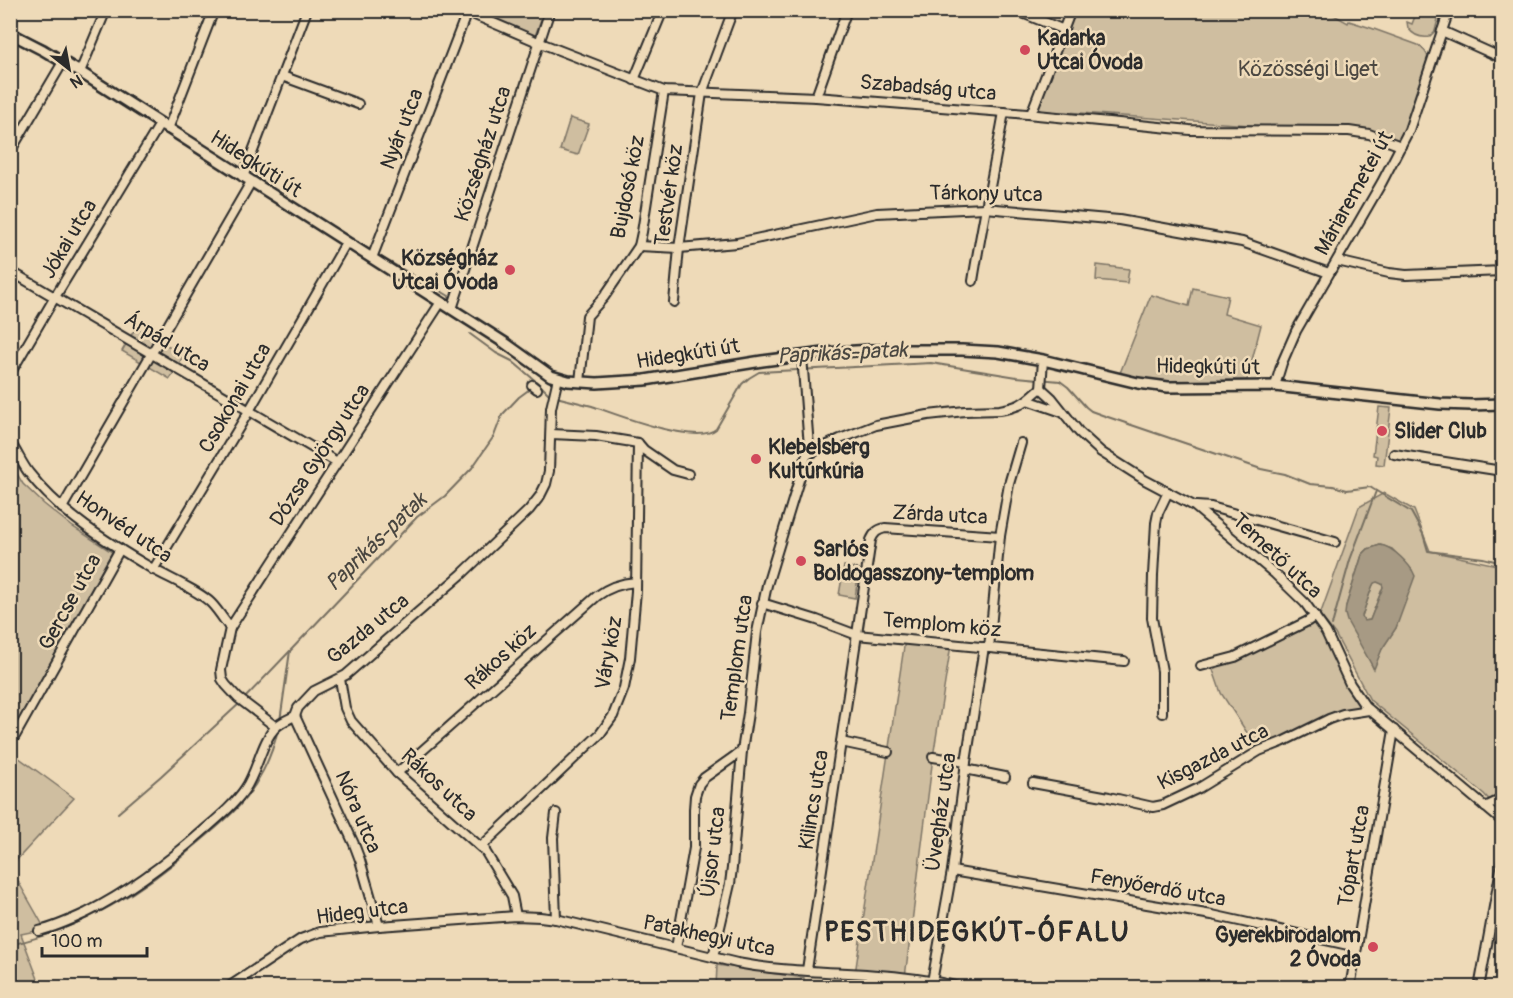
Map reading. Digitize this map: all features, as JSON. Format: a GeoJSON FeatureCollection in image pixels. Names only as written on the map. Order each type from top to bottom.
{"type":"FeatureCollection","features":[{"type":"Feature","properties":{"kind":"main road","name":"Hidegkúti út"},"geometry":{"type":"LineString","coordinates":[[10,33],[63,62],[82,69],[346,243],[373,255],[520,353],[546,373],[558,378],[580,382],[614,383],[871,350],[962,350],[998,352],[1043,360],[1138,383],[1168,387],[1275,386],[1440,404],[1503,404]]}},
{"type":"Feature","properties":{"kind":"street","name":"Jókai utca"},"geometry":{"type":"LineString","coordinates":[[10,374],[55,297],[167,126],[214,10]]}},
{"type":"Feature","properties":{"kind":"street"},"geometry":{"type":"LineString","coordinates":[[62,508],[152,354],[246,176],[308,10]]}},
{"type":"Feature","properties":{"kind":"street","name":"Községház utca"},"geometry":{"type":"LineString","coordinates":[[452,309],[550,10]]}},
{"type":"Feature","properties":{"kind":"street"},"geometry":{"type":"LineString","coordinates":[[634,80],[663,10]]}},
{"type":"Feature","properties":{"kind":"street","name":"Testvér köz"},"geometry":{"type":"LineString","coordinates":[[674,302],[679,248],[702,93],[733,10]]}},
{"type":"Feature","properties":{"kind":"street"},"geometry":{"type":"LineString","coordinates":[[816,97],[847,10]]}},
{"type":"Feature","properties":{"kind":"street"},"geometry":{"type":"LineString","coordinates":[[1015,10],[1064,30]]}},
{"type":"Feature","properties":{"kind":"street"},"geometry":{"type":"LineString","coordinates":[[1031,114],[1071,10]]}},
{"type":"Feature","properties":{"kind":"street","name":"Máriaremetei út"},"geometry":{"type":"LineString","coordinates":[[1275,386],[1296,331],[1409,130],[1449,10]]}},
{"type":"Feature","properties":{"kind":"street","name":"Szabadság utca"},"geometry":{"type":"LineString","coordinates":[[465,11],[663,91],[816,97],[1031,114],[1190,130],[1349,131],[1369,134],[1401,146]]}},
{"type":"Feature","properties":{"kind":"street","name":"Nyár utca"},"geometry":{"type":"LineString","coordinates":[[373,255],[465,11]]}},
{"type":"Feature","properties":{"kind":"street"},"geometry":{"type":"LineString","coordinates":[[82,69],[105,12]]}},
{"type":"Feature","properties":{"kind":"street"},"geometry":{"type":"LineString","coordinates":[[1443,31],[1503,58]]}},
{"type":"Feature","properties":{"kind":"street"},"geometry":{"type":"LineString","coordinates":[[10,152],[63,62]]}},
{"type":"Feature","properties":{"kind":"street"},"geometry":{"type":"LineString","coordinates":[[282,76],[358,104]]}},
{"type":"Feature","properties":{"kind":"street","name":"Bujdosó köz"},"geometry":{"type":"LineString","coordinates":[[580,382],[587,316],[604,297],[639,246],[663,91]]}},
{"type":"Feature","properties":{"kind":"street"},"geometry":{"type":"LineString","coordinates":[[973,281],[1004,112]]}},
{"type":"Feature","properties":{"kind":"street","name":"Tárkony utca"},"geometry":{"type":"LineString","coordinates":[[639,246],[679,248],[737,243],[877,213],[985,208],[1119,220],[1242,242],[1329,273]]}},
{"type":"Feature","properties":{"kind":"street","name":"Csokonai utca"},"geometry":{"type":"LineString","coordinates":[[153,570],[249,411],[346,243]]}},
{"type":"Feature","properties":{"kind":"street"},"geometry":{"type":"LineString","coordinates":[[1337,261],[1406,275],[1503,271]]}},
{"type":"Feature","properties":{"kind":"street","name":"Árpád utca"},"geometry":{"type":"LineString","coordinates":[[10,271],[337,462]]}},
{"type":"Feature","properties":{"kind":"street","name":"Dózsa György utca"},"geometry":{"type":"LineString","coordinates":[[230,628],[441,302]]}},
{"type":"Feature","properties":{"kind":"street","name":"Templom utca"},"geometry":{"type":"LineString","coordinates":[[676,948],[694,848],[695,796],[704,778],[742,751],[762,603],[807,455],[802,360]]}},
{"type":"Feature","properties":{"kind":"street"},"geometry":{"type":"LineString","coordinates":[[807,455],[876,425],[928,415],[1000,410],[1019,405],[1027,400],[1041,382],[1043,360]]}},
{"type":"Feature","properties":{"kind":"street","name":"Gazda utca"},"geometry":{"type":"LineString","coordinates":[[279,725],[296,716],[298,708],[314,691],[346,675],[462,574],[529,510],[540,496],[549,471],[552,401],[558,378]]}},
{"type":"Feature","properties":{"kind":"street","name":"Temető utca"},"geometry":{"type":"LineString","coordinates":[[1041,382],[1079,432],[1101,452],[1145,480],[1194,506],[1275,574],[1315,616],[1326,632],[1350,684],[1369,710],[1503,821]]}},
{"type":"Feature","properties":{"kind":"street"},"geometry":{"type":"LineString","coordinates":[[1027,400],[1063,412]]}},
{"type":"Feature","properties":{"kind":"street"},"geometry":{"type":"LineString","coordinates":[[551,434],[596,436],[638,443],[644,450],[673,470],[688,474]]}},
{"type":"Feature","properties":{"kind":"street","name":"Honvéd utca"},"geometry":{"type":"LineString","coordinates":[[10,442],[28,472],[62,508],[153,570],[202,596],[230,628]]}},
{"type":"Feature","properties":{"kind":"street","name":"Váry köz"},"geometry":{"type":"LineString","coordinates":[[485,851],[484,844],[600,734],[613,716],[624,688],[630,658],[636,582],[638,443]]}},
{"type":"Feature","properties":{"kind":"street","name":"Üvegház utca"},"geometry":{"type":"LineString","coordinates":[[932,982],[952,871],[966,765],[986,647],[1000,536],[1010,484],[1022,443]]}},
{"type":"Feature","properties":{"kind":"street"},"geometry":{"type":"LineString","coordinates":[[1394,454],[1503,471]]}},
{"type":"Feature","properties":{"kind":"street"},"geometry":{"type":"LineString","coordinates":[[1162,713],[1162,680],[1152,618],[1152,603],[1156,523],[1168,492]]}},
{"type":"Feature","properties":{"kind":"street"},"geometry":{"type":"LineString","coordinates":[[1194,506],[1211,507],[1335,542]]}},
{"type":"Feature","properties":{"kind":"street","name":"Zárda utca"},"geometry":{"type":"LineString","coordinates":[[857,635],[873,534],[885,528],[1000,536]]}},
{"type":"Feature","properties":{"kind":"street","name":"Gercse utca"},"geometry":{"type":"LineString","coordinates":[[15,736],[120,549]]}},
{"type":"Feature","properties":{"kind":"street","name":"Rákos köz"},"geometry":{"type":"LineString","coordinates":[[397,773],[604,590],[636,582]]}},
{"type":"Feature","properties":{"kind":"street","name":"Templom köz"},"geometry":{"type":"LineString","coordinates":[[762,603],[857,635],[1124,661]]}},
{"type":"Feature","properties":{"kind":"street"},"geometry":{"type":"LineString","coordinates":[[1201,666],[1235,657],[1315,616]]}},
{"type":"Feature","properties":{"kind":"street"},"geometry":{"type":"LineString","coordinates":[[39,931],[100,906],[133,886],[178,853],[234,803],[244,790],[255,771],[270,735],[279,725],[238,698],[225,685],[221,670],[230,628]]}},
{"type":"Feature","properties":{"kind":"street","name":"Kilincs utca"},"geometry":{"type":"LineString","coordinates":[[807,970],[857,635]]}},
{"type":"Feature","properties":{"kind":"street","name":"Rákos utca"},"geometry":{"type":"LineString","coordinates":[[340,679],[347,715],[397,773],[485,851],[512,896],[516,916]]}},
{"type":"Feature","properties":{"kind":"street","name":"Kisgazda utca"},"geometry":{"type":"LineString","coordinates":[[1034,783],[1153,807],[1163,805],[1199,788],[1259,751],[1329,719],[1343,714],[1369,710]]}},
{"type":"Feature","properties":{"kind":"street","name":"Nóra utca"},"geometry":{"type":"LineString","coordinates":[[296,716],[357,852],[379,926]]}},
{"type":"Feature","properties":{"kind":"street","name":"Tópart utca"},"geometry":{"type":"LineString","coordinates":[[1350,987],[1394,730]]}},
{"type":"Feature","properties":{"kind":"street"},"geometry":{"type":"LineString","coordinates":[[841,742],[888,752]]}},
{"type":"Feature","properties":{"kind":"street","name":"Újsor utca"},"geometry":{"type":"LineString","coordinates":[[713,957],[731,876],[742,751]]}},
{"type":"Feature","properties":{"kind":"street"},"geometry":{"type":"LineString","coordinates":[[933,757],[1005,777]]}},
{"type":"Feature","properties":{"kind":"street"},"geometry":{"type":"LineString","coordinates":[[1485,807],[1503,799]]}},
{"type":"Feature","properties":{"kind":"street"},"geometry":{"type":"LineString","coordinates":[[556,813],[553,838],[556,920]]}},
{"type":"Feature","properties":{"kind":"street"},"geometry":{"type":"LineString","coordinates":[[1479,987],[1503,863]]}},
{"type":"Feature","properties":{"kind":"street","name":"Fenyőerdő utca"},"geometry":{"type":"LineString","coordinates":[[952,871],[1212,915],[1357,947]]}},
{"type":"Feature","properties":{"kind":"street","name":"Hideg utca"},"geometry":{"type":"LineString","coordinates":[[227,987],[301,939],[320,932],[516,916]]}},
{"type":"Feature","properties":{"kind":"street","name":"Patakhegyi utca"},"geometry":{"type":"LineString","coordinates":[[516,916],[556,920],[764,968],[905,977],[963,987]]}},
{"type":"Feature","properties":{"kind":"green space"},"geometry":{"type":"Polygon","coordinates":[[[544,10],[535,36],[476,11],[544,10]]]}},
{"type":"Feature","properties":{"kind":"green space","name":"Közösségi Liget"},"geometry":{"type":"Polygon","coordinates":[[[1075,11],[1333,11],[1332,14],[1348,23],[1349,21],[1418,45],[1426,52],[1428,58],[1405,129],[1398,142],[1348,127],[1280,127],[1066,112],[1045,113],[1039,110],[1039,106],[1075,11]]]}},
{"type":"Feature","properties":{"kind":"green space"},"geometry":{"type":"Polygon","coordinates":[[[1417,11],[1440,11],[1435,31],[1429,37],[1417,36],[1408,28],[1407,22],[1412,24],[1417,11]]]}},
{"type":"Feature","properties":{"kind":"green space"},"geometry":{"type":"Polygon","coordinates":[[[570,118],[589,124],[578,155],[560,150],[570,118]]]}},
{"type":"Feature","properties":{"kind":"green space"},"geometry":{"type":"Polygon","coordinates":[[[1097,265],[1129,269],[1127,283],[1096,280],[1097,265]]]}},
{"type":"Feature","properties":{"kind":"green space"},"geometry":{"type":"Polygon","coordinates":[[[1193,288],[1228,296],[1224,314],[1261,325],[1247,380],[1168,381],[1120,373],[1151,295],[1189,306],[1193,288]]]}},
{"type":"Feature","properties":{"kind":"green space"},"geometry":{"type":"Polygon","coordinates":[[[136,327],[184,355],[170,379],[122,351],[136,327]]]}},
{"type":"Feature","properties":{"kind":"green space","name":"Slider Club"},"geometry":{"type":"Polygon","coordinates":[[[1379,407],[1391,408],[1384,465],[1376,464],[1377,456],[1373,455],[1379,407]]]}},
{"type":"Feature","properties":{"kind":"green space"},"geometry":{"type":"Polygon","coordinates":[[[11,464],[23,484],[44,504],[73,527],[112,552],[11,734],[11,464]]]}},
{"type":"Feature","properties":{"kind":"green space"},"geometry":{"type":"Polygon","coordinates":[[[1384,493],[1414,510],[1430,551],[1502,566],[1502,802],[1495,806],[1484,794],[1370,700],[1335,634],[1320,615],[1359,507],[1384,493]],[[1380,545],[1368,549],[1362,555],[1346,606],[1373,668],[1396,628],[1412,570],[1392,549],[1380,545]]]}},
{"type":"Feature","properties":{"kind":"green space"},"geometry":{"type":"Polygon","coordinates":[[[844,566],[859,569],[855,598],[839,595],[844,566]]]}},
{"type":"Feature","properties":{"kind":"green space"},"geometry":{"type":"Polygon","coordinates":[[[1377,581],[1383,587],[1370,620],[1364,621],[1362,616],[1372,587],[1377,581]]]}},
{"type":"Feature","properties":{"kind":"green space"},"geometry":{"type":"Polygon","coordinates":[[[1315,616],[1365,706],[1259,751],[1221,693],[1211,664],[1315,616]]]}},
{"type":"Feature","properties":{"kind":"green space"},"geometry":{"type":"Polygon","coordinates":[[[905,640],[951,645],[933,757],[905,977],[855,974],[905,640]]]}},
{"type":"Feature","properties":{"kind":"green space"},"geometry":{"type":"Polygon","coordinates":[[[11,752],[74,798],[11,866],[11,752]]]}},
{"type":"Feature","properties":{"kind":"green space"},"geometry":{"type":"Polygon","coordinates":[[[11,869],[45,929],[21,934],[41,987],[11,987],[11,869]]]}},
{"type":"Feature","properties":{"kind":"green space"},"geometry":{"type":"Polygon","coordinates":[[[717,965],[804,978],[804,987],[716,987],[717,965]]]}},
{"type":"Feature","properties":{"kind":"shaded area"},"geometry":{"type":"Polygon","coordinates":[[[1380,545],[1385,546],[1405,562],[1415,576],[1396,628],[1382,649],[1374,669],[1345,614],[1362,555],[1368,549],[1380,545]],[[1377,582],[1372,587],[1362,616],[1364,621],[1370,620],[1383,587],[1377,582]]]}},
{"type":"Feature","properties":{"kind":"waterway"},"geometry":{"type":"LineString","coordinates":[[10,28],[47,45],[79,65]]}},
{"type":"Feature","properties":{"kind":"waterway"},"geometry":{"type":"LineString","coordinates":[[84,68],[117,89]]}},
{"type":"Feature","properties":{"kind":"waterway"},"geometry":{"type":"LineString","coordinates":[[130,97],[167,122]]}},
{"type":"Feature","properties":{"kind":"waterway"},"geometry":{"type":"LineString","coordinates":[[172,125],[243,170]]}},
{"type":"Feature","properties":{"kind":"waterway"},"geometry":{"type":"LineString","coordinates":[[248,173],[376,254],[449,296],[450,301]]}},
{"type":"Feature","properties":{"kind":"waterway"},"geometry":{"type":"LineString","coordinates":[[470,334],[496,353],[512,361],[538,383]]}},
{"type":"Feature","properties":{"kind":"waterway","name":"Paprikás-patak"},"geometry":{"type":"LineString","coordinates":[[556,397],[656,427],[692,434],[706,433],[716,429],[742,384],[759,372],[931,363],[1017,377],[1060,381],[1086,407],[1102,415],[1310,484],[1347,490],[1370,487],[1411,512],[1423,534],[1428,551],[1483,558],[1502,563]]}},
{"type":"Feature","properties":{"kind":"waterway","name":"Paprikás-patak"},"geometry":{"type":"LineString","coordinates":[[280,721],[290,651],[417,517],[445,496],[472,468],[494,436],[502,415],[519,397],[538,383],[550,395]]}},
{"type":"Feature","properties":{"kind":"waterway"},"geometry":{"type":"LineString","coordinates":[[1332,625],[1350,560],[1376,491]]}},
{"type":"Feature","properties":{"kind":"waterway"},"geometry":{"type":"LineString","coordinates":[[244,699],[290,651]]}},
{"type":"Feature","properties":{"kind":"waterway"},"geometry":{"type":"LineString","coordinates":[[118,813],[240,703]]}},
{"type":"Feature","properties":{"kind":"waterway","name":"Paprikás-patak"},"geometry":{"type":"LineString","coordinates":[[10,945],[62,929],[111,906],[177,861],[224,821],[246,798],[263,770],[278,729]]}},
{"type":"Feature","properties":{"kind":"place","name":"Kadarka Utcai Óvoda"},"geometry":{"type":"Point","coordinates":[1025,50]}},
{"type":"Feature","properties":{"kind":"place","name":"Községház Utcai Óvoda"},"geometry":{"type":"Point","coordinates":[510,270]}},
{"type":"Feature","properties":{"kind":"place","name":"Slider Club"},"geometry":{"type":"Point","coordinates":[1382,431]}},
{"type":"Feature","properties":{"kind":"place","name":"Klebelsberg Kultúrkúria"},"geometry":{"type":"Point","coordinates":[756,459]}},
{"type":"Feature","properties":{"kind":"place","name":"Sarlós Boldogasszony-templom"},"geometry":{"type":"Point","coordinates":[801,561]}},
{"type":"Feature","properties":{"kind":"place","name":"Gyerekbirodalom 2 Óvoda"},"geometry":{"type":"Point","coordinates":[1373,947]}},
{"type":"Feature","properties":{"kind":"district","name":"PESTHIDEGKÚT-ÓFALU"},"geometry":{"type":"Point","coordinates":[977,932]}}]}
